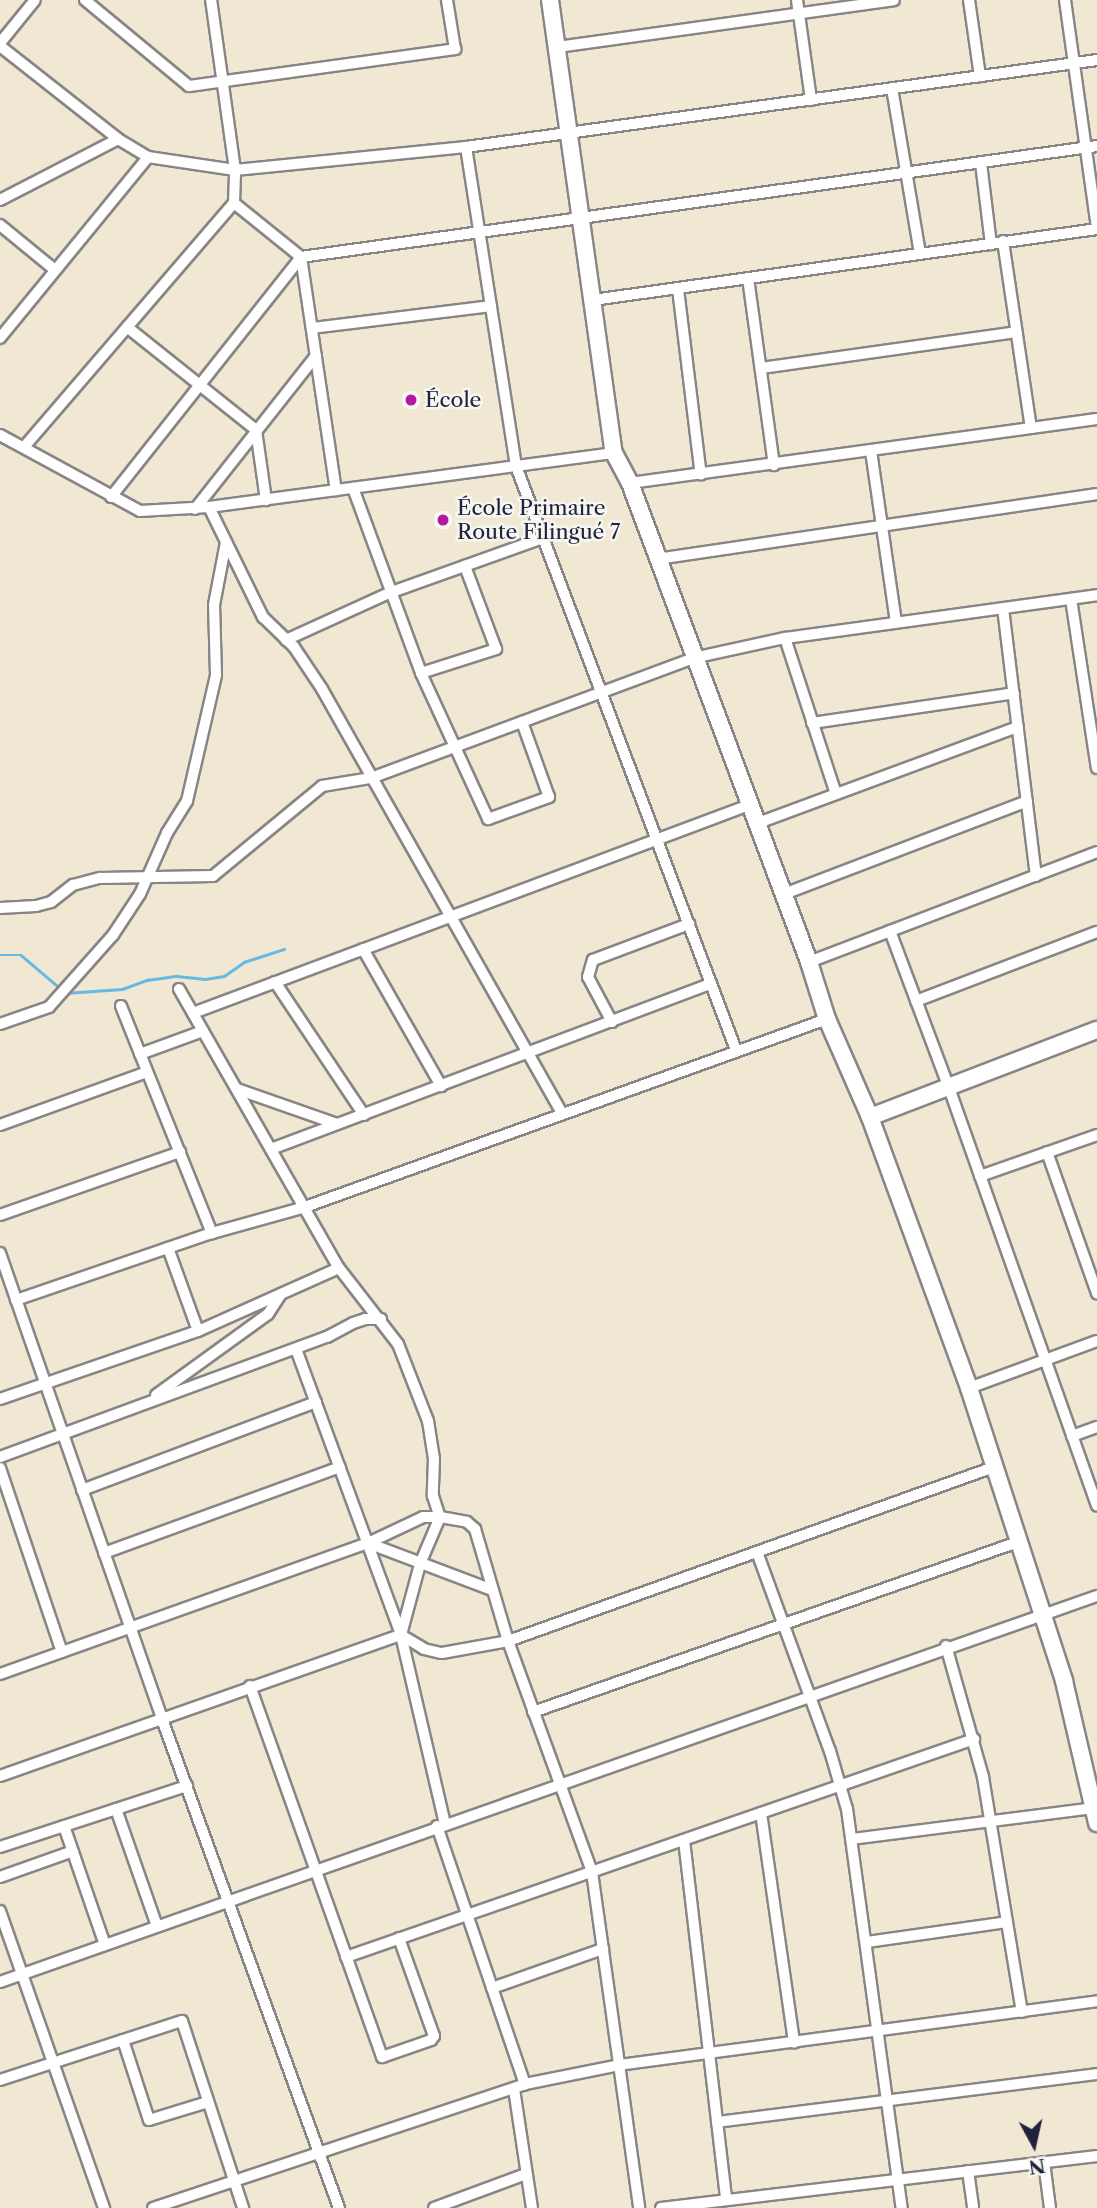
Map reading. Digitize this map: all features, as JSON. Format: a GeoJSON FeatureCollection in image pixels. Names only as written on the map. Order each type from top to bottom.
{"type":"FeatureCollection","features":[{"type":"Feature","properties":{"kind":"street"},"geometry":{"type":"LineString","coordinates":[[36,0],[0,44],[118,139],[148,157],[235,170],[466,147],[1097,60]]}},
{"type":"Feature","properties":{"kind":"street"},"geometry":{"type":"LineString","coordinates":[[85,0],[189,86],[455,49],[447,0]]}},
{"type":"Feature","properties":{"kind":"street"},"geometry":{"type":"LineString","coordinates":[[24,447],[234,203],[235,170],[211,0]]}},
{"type":"Feature","properties":{"kind":"street"},"geometry":{"type":"LineString","coordinates":[[550,0],[614,453],[630,483],[693,658],[758,823],[827,1018],[870,1117],[969,1388],[1064,1681],[1096,1815],[990,1821],[852,1839]]}},
{"type":"Feature","properties":{"kind":"street"},"geometry":{"type":"LineString","coordinates":[[797,0],[811,100]]}},
{"type":"Feature","properties":{"kind":"street"},"geometry":{"type":"LineString","coordinates":[[557,47],[894,0]]}},
{"type":"Feature","properties":{"kind":"street"},"geometry":{"type":"LineString","coordinates":[[969,0],[980,76]]}},
{"type":"Feature","properties":{"kind":"street"},"geometry":{"type":"LineString","coordinates":[[593,300],[1097,229],[1091,147],[1074,63],[1065,0]]}},
{"type":"Feature","properties":{"kind":"street"},"geometry":{"type":"LineString","coordinates":[[892,88],[920,254]]}},
{"type":"Feature","properties":{"kind":"street"},"geometry":{"type":"LineString","coordinates":[[0,200],[118,139]]}},
{"type":"Feature","properties":{"kind":"street"},"geometry":{"type":"LineString","coordinates":[[466,147],[516,466],[736,1050]]}},
{"type":"Feature","properties":{"kind":"street"},"geometry":{"type":"LineString","coordinates":[[111,496],[301,257],[1091,147]]}},
{"type":"Feature","properties":{"kind":"street"},"geometry":{"type":"LineString","coordinates":[[0,338],[148,157]]}},
{"type":"Feature","properties":{"kind":"street"},"geometry":{"type":"LineString","coordinates":[[981,163],[991,244]]}},
{"type":"Feature","properties":{"kind":"street"},"geometry":{"type":"LineString","coordinates":[[234,203],[301,257],[336,490]]}},
{"type":"Feature","properties":{"kind":"street"},"geometry":{"type":"LineString","coordinates":[[0,225],[55,270]]}},
{"type":"Feature","properties":{"kind":"street"},"geometry":{"type":"LineString","coordinates":[[1003,242],[1031,428]]}},
{"type":"Feature","properties":{"kind":"street"},"geometry":{"type":"LineString","coordinates":[[748,278],[774,465]]}},
{"type":"Feature","properties":{"kind":"street"},"geometry":{"type":"LineString","coordinates":[[678,289],[701,475]]}},
{"type":"Feature","properties":{"kind":"street"},"geometry":{"type":"LineString","coordinates":[[312,328],[491,306]]}},
{"type":"Feature","properties":{"kind":"street"},"geometry":{"type":"LineString","coordinates":[[127,327],[256,430],[266,500]]}},
{"type":"Feature","properties":{"kind":"street"},"geometry":{"type":"LineString","coordinates":[[761,368],[1016,332]]}},
{"type":"Feature","properties":{"kind":"street"},"geometry":{"type":"LineString","coordinates":[[195,509],[316,356]]}},
{"type":"Feature","properties":{"kind":"street"},"geometry":{"type":"LineString","coordinates":[[630,483],[1097,419]]}},
{"type":"Feature","properties":{"kind":"street"},"geometry":{"type":"LineString","coordinates":[[0,435],[140,511],[195,509],[614,453]]}},
{"type":"Feature","properties":{"kind":"street"},"geometry":{"type":"LineString","coordinates":[[872,451],[896,622]]}},
{"type":"Feature","properties":{"kind":"street"},"geometry":{"type":"LineString","coordinates":[[353,488],[389,593],[421,673],[488,819],[550,797],[522,722]]}},
{"type":"Feature","properties":{"kind":"street"},"geometry":{"type":"LineString","coordinates":[[657,559],[1097,494]]}},
{"type":"Feature","properties":{"kind":"street"},"geometry":{"type":"LineString","coordinates":[[209,507],[262,617],[286,640],[322,688],[562,1113]]}},
{"type":"Feature","properties":{"kind":"street"},"geometry":{"type":"LineString","coordinates":[[286,640],[389,593],[543,538]]}},
{"type":"Feature","properties":{"kind":"street"},"geometry":{"type":"LineString","coordinates":[[0,1024],[49,1007],[113,935],[147,878],[167,833],[187,801],[216,675],[214,605],[226,542]]}},
{"type":"Feature","properties":{"kind":"street"},"geometry":{"type":"LineString","coordinates":[[421,673],[496,649],[465,566]]}},
{"type":"Feature","properties":{"kind":"street"},"geometry":{"type":"LineString","coordinates":[[0,908],[21,909],[44,904],[86,880],[213,876],[316,790],[371,778],[693,658],[785,638],[1097,595]]}},
{"type":"Feature","properties":{"kind":"street"},"geometry":{"type":"LineString","coordinates":[[1071,598],[1097,768]]}},
{"type":"Feature","properties":{"kind":"street"},"geometry":{"type":"LineString","coordinates":[[1003,608],[1036,876]]}},
{"type":"Feature","properties":{"kind":"street"},"geometry":{"type":"LineString","coordinates":[[785,638],[836,794]]}},
{"type":"Feature","properties":{"kind":"street"},"geometry":{"type":"LineString","coordinates":[[812,723],[1014,693]]}},
{"type":"Feature","properties":{"kind":"street"},"geometry":{"type":"LineString","coordinates":[[758,823],[1018,727]]}},
{"type":"Feature","properties":{"kind":"street"},"geometry":{"type":"LineString","coordinates":[[784,894],[1027,801]]}},
{"type":"Feature","properties":{"kind":"street"},"geometry":{"type":"LineString","coordinates":[[193,1013],[749,805]]}},
{"type":"Feature","properties":{"kind":"street"},"geometry":{"type":"LineString","coordinates":[[809,962],[1097,852]]}},
{"type":"Feature","properties":{"kind":"street"},"geometry":{"type":"LineString","coordinates":[[612,1021],[588,977],[593,960],[689,924]]}},
{"type":"Feature","properties":{"kind":"street"},"geometry":{"type":"LineString","coordinates":[[890,931],[948,1085],[1097,1505]]}},
{"type":"Feature","properties":{"kind":"street"},"geometry":{"type":"LineString","coordinates":[[916,1001],[1097,932]]}},
{"type":"Feature","properties":{"kind":"street"},"geometry":{"type":"LineString","coordinates":[[363,949],[441,1086]]}},
{"type":"Feature","properties":{"kind":"street"},"geometry":{"type":"LineString","coordinates":[[275,982],[364,1115]]}},
{"type":"Feature","properties":{"kind":"street"},"geometry":{"type":"LineString","coordinates":[[271,1149],[711,984]]}},
{"type":"Feature","properties":{"kind":"street"},"geometry":{"type":"LineString","coordinates":[[179,989],[339,1268],[382,1319],[398,1344],[428,1422],[434,1458],[433,1496],[440,1517],[420,1564],[401,1635]]}},
{"type":"Feature","properties":{"kind":"street"},"geometry":{"type":"LineString","coordinates":[[121,1006],[212,1233]]}},
{"type":"Feature","properties":{"kind":"street"},"geometry":{"type":"LineString","coordinates":[[16,1300],[212,1233],[305,1207],[827,1018]]}},
{"type":"Feature","properties":{"kind":"street"},"geometry":{"type":"LineString","coordinates":[[870,1117],[1097,1030]]}},
{"type":"Feature","properties":{"kind":"street"},"geometry":{"type":"LineString","coordinates":[[140,1054],[204,1031]]}},
{"type":"Feature","properties":{"kind":"street"},"geometry":{"type":"LineString","coordinates":[[0,1125],[147,1072]]}},
{"type":"Feature","properties":{"kind":"street"},"geometry":{"type":"LineString","coordinates":[[237,1089],[337,1124]]}},
{"type":"Feature","properties":{"kind":"street"},"geometry":{"type":"LineString","coordinates":[[980,1176],[1097,1135]]}},
{"type":"Feature","properties":{"kind":"street"},"geometry":{"type":"LineString","coordinates":[[0,1215],[180,1152]]}},
{"type":"Feature","properties":{"kind":"street"},"geometry":{"type":"LineString","coordinates":[[1047,1152],[1092,1265],[1097,1293]]}},
{"type":"Feature","properties":{"kind":"street"},"geometry":{"type":"LineString","coordinates":[[168,1248],[198,1331]]}},
{"type":"Feature","properties":{"kind":"street"},"geometry":{"type":"LineString","coordinates":[[0,1254],[3,1274],[16,1300],[162,1719],[339,2208]]}},
{"type":"Feature","properties":{"kind":"street"},"geometry":{"type":"LineString","coordinates":[[0,1399],[198,1331],[339,1268]]}},
{"type":"Feature","properties":{"kind":"street"},"geometry":{"type":"LineString","coordinates":[[146,1403],[268,1314],[281,1294]]}},
{"type":"Feature","properties":{"kind":"street"},"geometry":{"type":"LineString","coordinates":[[0,1457],[296,1349],[365,1319],[382,1319]]}},
{"type":"Feature","properties":{"kind":"street"},"geometry":{"type":"LineString","coordinates":[[969,1388],[1097,1341]]}},
{"type":"Feature","properties":{"kind":"street"},"geometry":{"type":"LineString","coordinates":[[296,1349],[401,1635],[441,1825],[467,1915],[525,2084]]}},
{"type":"Feature","properties":{"kind":"street"},"geometry":{"type":"LineString","coordinates":[[82,1490],[316,1402]]}},
{"type":"Feature","properties":{"kind":"street"},"geometry":{"type":"LineString","coordinates":[[1072,1436],[1097,1427]]}},
{"type":"Feature","properties":{"kind":"street"},"geometry":{"type":"LineString","coordinates":[[104,1553],[340,1467]]}},
{"type":"Feature","properties":{"kind":"street"},"geometry":{"type":"LineString","coordinates":[[0,1776],[401,1635],[424,1649],[442,1654],[508,1641],[994,1467]]}},
{"type":"Feature","properties":{"kind":"street"},"geometry":{"type":"LineString","coordinates":[[0,1468],[62,1652]]}},
{"type":"Feature","properties":{"kind":"street"},"geometry":{"type":"LineString","coordinates":[[0,1674],[368,1543],[424,1517],[467,1522],[475,1529],[490,1589],[592,1872],[639,2208]]}},
{"type":"Feature","properties":{"kind":"street"},"geometry":{"type":"LineString","coordinates":[[533,1712],[1018,1542]]}},
{"type":"Feature","properties":{"kind":"street"},"geometry":{"type":"LineString","coordinates":[[368,1543],[490,1589]]}},
{"type":"Feature","properties":{"kind":"street"},"geometry":{"type":"LineString","coordinates":[[757,1552],[841,1785],[867,1941],[902,2208]]}},
{"type":"Feature","properties":{"kind":"street"},"geometry":{"type":"LineString","coordinates":[[0,1982],[946,1646],[1097,1596]]}},
{"type":"Feature","properties":{"kind":"street"},"geometry":{"type":"LineString","coordinates":[[946,1646],[974,1739],[1022,2012]]}},
{"type":"Feature","properties":{"kind":"street"},"geometry":{"type":"LineString","coordinates":[[250,1686],[382,2057],[433,2040],[434,2036],[399,1938]]}},
{"type":"Feature","properties":{"kind":"street"},"geometry":{"type":"LineString","coordinates":[[346,1957],[974,1739]]}},
{"type":"Feature","properties":{"kind":"street"},"geometry":{"type":"LineString","coordinates":[[0,1847],[187,1786]]}},
{"type":"Feature","properties":{"kind":"street"},"geometry":{"type":"LineString","coordinates":[[116,1809],[157,1926]]}},
{"type":"Feature","properties":{"kind":"street"},"geometry":{"type":"LineString","coordinates":[[761,1813],[794,2043]]}},
{"type":"Feature","properties":{"kind":"street"},"geometry":{"type":"LineString","coordinates":[[64,1826],[105,1945]]}},
{"type":"Feature","properties":{"kind":"street"},"geometry":{"type":"LineString","coordinates":[[684,1840],[726,2200]]}},
{"type":"Feature","properties":{"kind":"street"},"geometry":{"type":"LineString","coordinates":[[0,1877],[73,1851]]}},
{"type":"Feature","properties":{"kind":"street"},"geometry":{"type":"LineString","coordinates":[[0,1912],[104,2208]]}},
{"type":"Feature","properties":{"kind":"street"},"geometry":{"type":"LineString","coordinates":[[867,1941],[1007,1922]]}},
{"type":"Feature","properties":{"kind":"street"},"geometry":{"type":"LineString","coordinates":[[492,1988],[603,1949]]}},
{"type":"Feature","properties":{"kind":"street"},"geometry":{"type":"LineString","coordinates":[[153,2208],[525,2084],[619,2065],[1097,2001]]}},
{"type":"Feature","properties":{"kind":"street"},"geometry":{"type":"LineString","coordinates":[[0,2080],[182,2021],[243,2208]]}},
{"type":"Feature","properties":{"kind":"street"},"geometry":{"type":"LineString","coordinates":[[123,2040],[149,2120],[208,2102]]}},
{"type":"Feature","properties":{"kind":"street"},"geometry":{"type":"LineString","coordinates":[[717,2122],[1097,2074]]}},
{"type":"Feature","properties":{"kind":"street"},"geometry":{"type":"LineString","coordinates":[[514,2088],[532,2208]]}},
{"type":"Feature","properties":{"kind":"street"},"geometry":{"type":"LineString","coordinates":[[661,2208],[1097,2156]]}},
{"type":"Feature","properties":{"kind":"street"},"geometry":{"type":"LineString","coordinates":[[1044,2162],[1050,2208]]}},
{"type":"Feature","properties":{"kind":"street"},"geometry":{"type":"LineString","coordinates":[[968,2171],[973,2208]]}},
{"type":"Feature","properties":{"kind":"street"},"geometry":{"type":"LineString","coordinates":[[434,2208],[526,2174]]}},
{"type":"Feature","properties":{"kind":"waterway"},"geometry":{"type":"LineString","coordinates":[[65,993],[122,989],[147,980],[177,976],[205,979],[224,976],[244,962],[284,949]]}},
{"type":"Feature","properties":{"kind":"waterway"},"geometry":{"type":"LineString","coordinates":[[0,955],[21,955],[61,989]]}},
{"type":"Feature","properties":{"kind":"place","name":"École"},"geometry":{"type":"Point","coordinates":[411,400]}},
{"type":"Feature","properties":{"kind":"place","name":"École Primaire Route Filingué 7"},"geometry":{"type":"Point","coordinates":[443,520]}}]}
